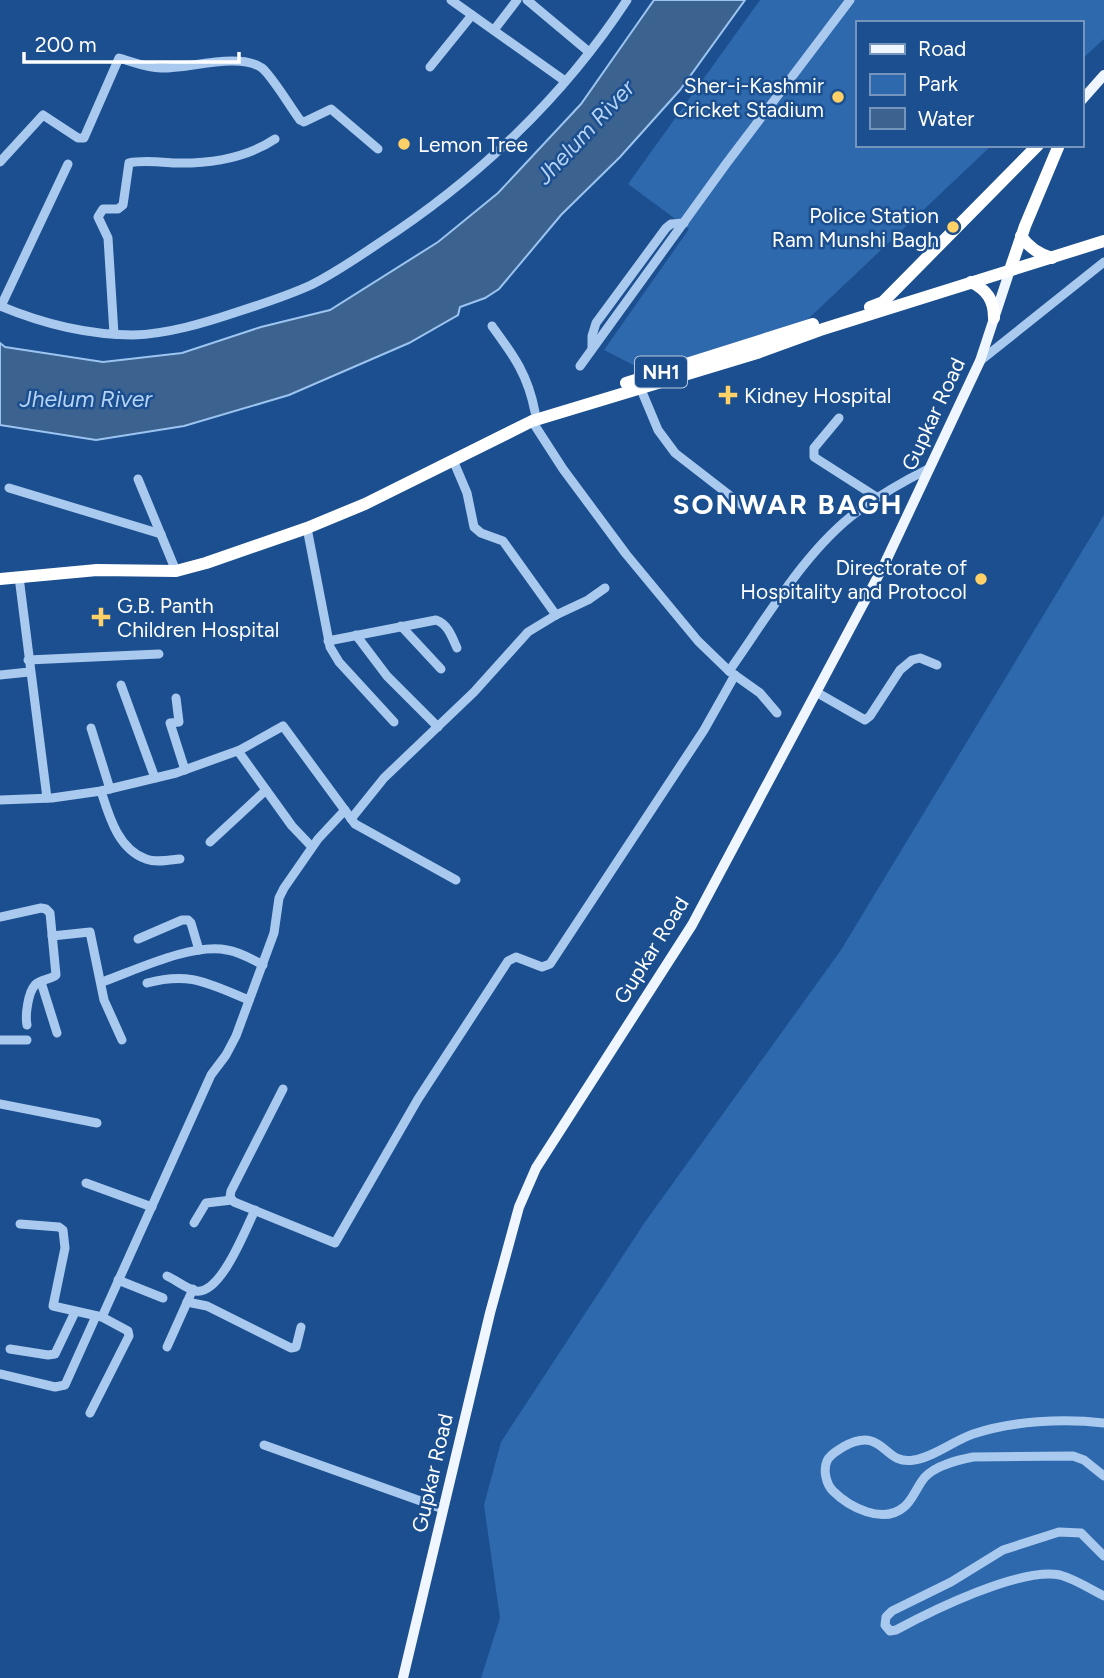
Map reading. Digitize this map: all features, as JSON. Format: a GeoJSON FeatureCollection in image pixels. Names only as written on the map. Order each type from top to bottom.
{"type":"FeatureCollection","features":[{"type":"Feature","properties":{"kind":"highway"},"geometry":{"type":"LineString","coordinates":[[879,308],[1036,147]]}},
{"type":"Feature","properties":{"kind":"highway"},"geometry":{"type":"LineString","coordinates":[[1010,270],[1021,236],[1058,147]]}},
{"type":"Feature","properties":{"kind":"highway"},"geometry":{"type":"LineString","coordinates":[[1021,236],[1028,246],[1052,258]]}},
{"type":"Feature","properties":{"kind":"highway","name":"NH1"},"geometry":{"type":"LineString","coordinates":[[0,579],[97,570],[176,571],[206,563],[307,528],[388,494],[534,416],[859,314],[1104,241]]}},
{"type":"Feature","properties":{"kind":"highway"},"geometry":{"type":"LineString","coordinates":[[971,282],[982,288],[991,299],[994,318]]}},
{"type":"Feature","properties":{"kind":"highway","name":"NH1"},"geometry":{"type":"LineString","coordinates":[[534,416],[785,343],[859,314]]}},
{"type":"Feature","properties":{"kind":"highway","name":"NH1"},"geometry":{"type":"LineString","coordinates":[[0,585],[22,579]]}},
{"type":"Feature","properties":{"kind":"main road"},"geometry":{"type":"LineString","coordinates":[[1083,99],[1104,75]]}},
{"type":"Feature","properties":{"kind":"main road","name":"Gupkar Road"},"geometry":{"type":"LineString","coordinates":[[403,1678],[489,1313],[519,1207],[536,1168],[692,925],[884,565],[980,361],[1010,270]]}},
{"type":"Feature","properties":{"kind":"street"},"geometry":{"type":"LineString","coordinates":[[451,0],[565,81]]}},
{"type":"Feature","properties":{"kind":"street"},"geometry":{"type":"LineString","coordinates":[[494,30],[517,0]]}},
{"type":"Feature","properties":{"kind":"street"},"geometry":{"type":"LineString","coordinates":[[527,0],[589,52]]}},
{"type":"Feature","properties":{"kind":"street"},"geometry":{"type":"LineString","coordinates":[[580,366],[850,0]]}},
{"type":"Feature","properties":{"kind":"street"},"geometry":{"type":"LineString","coordinates":[[68,164],[0,306],[44,323],[89,332],[135,335],[174,330],[276,299],[321,279],[411,222],[494,156],[565,81],[589,52],[622,2]]}},
{"type":"Feature","properties":{"kind":"street"},"geometry":{"type":"LineString","coordinates":[[430,67],[472,15]]}},
{"type":"Feature","properties":{"kind":"street"},"geometry":{"type":"LineString","coordinates":[[0,162],[43,115],[78,138],[85,138],[119,58],[149,67],[164,68],[215,62],[244,63],[261,67],[300,120],[304,122],[331,109],[378,149]]}},
{"type":"Feature","properties":{"kind":"street"},"geometry":{"type":"LineString","coordinates":[[114,334],[108,238],[98,217],[103,209],[118,209],[122,205],[129,163],[190,163],[232,159],[258,150],[275,139]]}},
{"type":"Feature","properties":{"kind":"street"},"geometry":{"type":"LineString","coordinates":[[980,361],[1104,262]]}},
{"type":"Feature","properties":{"kind":"street"},"geometry":{"type":"LineString","coordinates":[[492,326],[526,375],[534,416],[563,469],[626,554],[706,649],[732,673],[760,693],[777,713]]}},
{"type":"Feature","properties":{"kind":"street"},"geometry":{"type":"LineString","coordinates":[[640,387],[658,430],[675,453],[746,508]]}},
{"type":"Feature","properties":{"kind":"street"},"geometry":{"type":"LineString","coordinates":[[839,418],[814,448],[814,457],[878,498]]}},
{"type":"Feature","properties":{"kind":"street"},"geometry":{"type":"LineString","coordinates":[[453,460],[467,493],[474,527],[481,533],[503,541],[556,615]]}},
{"type":"Feature","properties":{"kind":"street"},"geometry":{"type":"LineString","coordinates":[[194,1223],[206,1203],[232,1199],[329,1242],[337,1242],[382,1159],[508,961],[516,957],[542,967],[550,964],[704,730],[732,673],[769,610],[841,526],[878,498],[928,469]]}},
{"type":"Feature","properties":{"kind":"street"},"geometry":{"type":"LineString","coordinates":[[138,479],[176,571]]}},
{"type":"Feature","properties":{"kind":"street"},"geometry":{"type":"LineString","coordinates":[[9,488],[161,534]]}},
{"type":"Feature","properties":{"kind":"street"},"geometry":{"type":"LineString","coordinates":[[307,528],[328,641],[339,662],[394,722]]}},
{"type":"Feature","properties":{"kind":"street"},"geometry":{"type":"LineString","coordinates":[[22,579],[29,672],[47,798]]}},
{"type":"Feature","properties":{"kind":"street"},"geometry":{"type":"LineString","coordinates":[[0,1374],[55,1387],[65,1385],[118,1280],[211,1075],[232,1047],[277,924],[279,898],[312,847],[474,692],[528,632],[606,588]]}},
{"type":"Feature","properties":{"kind":"street"},"geometry":{"type":"LineString","coordinates":[[328,641],[440,621],[448,629],[457,648]]}},
{"type":"Feature","properties":{"kind":"street"},"geometry":{"type":"LineString","coordinates":[[401,626],[441,669]]}},
{"type":"Feature","properties":{"kind":"street"},"geometry":{"type":"LineString","coordinates":[[356,635],[387,676],[438,727]]}},
{"type":"Feature","properties":{"kind":"street"},"geometry":{"type":"LineString","coordinates":[[28,660],[159,654]]}},
{"type":"Feature","properties":{"kind":"street"},"geometry":{"type":"LineString","coordinates":[[816,692],[865,720],[905,665],[920,658],[937,666]]}},
{"type":"Feature","properties":{"kind":"street"},"geometry":{"type":"LineString","coordinates":[[0,675],[29,672]]}},
{"type":"Feature","properties":{"kind":"street"},"geometry":{"type":"LineString","coordinates":[[121,685],[155,778]]}},
{"type":"Feature","properties":{"kind":"street"},"geometry":{"type":"LineString","coordinates":[[176,698],[179,722],[170,723],[185,770]]}},
{"type":"Feature","properties":{"kind":"street"},"geometry":{"type":"LineString","coordinates":[[0,800],[47,798],[105,790],[155,778],[238,751],[283,726],[360,828],[456,880]]}},
{"type":"Feature","properties":{"kind":"street"},"geometry":{"type":"LineString","coordinates":[[91,728],[117,834],[146,859],[180,859]]}},
{"type":"Feature","properties":{"kind":"street"},"geometry":{"type":"LineString","coordinates":[[238,751],[292,826],[312,847]]}},
{"type":"Feature","properties":{"kind":"street"},"geometry":{"type":"LineString","coordinates":[[210,842],[266,790]]}},
{"type":"Feature","properties":{"kind":"street"},"geometry":{"type":"LineString","coordinates":[[0,917],[44,908],[50,913],[56,975],[35,984],[26,1015],[27,1025]]}},
{"type":"Feature","properties":{"kind":"street"},"geometry":{"type":"LineString","coordinates":[[138,939],[182,920],[188,920],[199,950]]}},
{"type":"Feature","properties":{"kind":"street"},"geometry":{"type":"LineString","coordinates":[[52,936],[90,932],[104,1000],[122,1040]]}},
{"type":"Feature","properties":{"kind":"street"},"geometry":{"type":"LineString","coordinates":[[105,981],[166,959],[211,948],[228,950],[263,965]]}},
{"type":"Feature","properties":{"kind":"street"},"geometry":{"type":"LineString","coordinates":[[147,983],[175,977],[191,978],[249,1000]]}},
{"type":"Feature","properties":{"kind":"street"},"geometry":{"type":"LineString","coordinates":[[41,982],[57,1032]]}},
{"type":"Feature","properties":{"kind":"street"},"geometry":{"type":"LineString","coordinates":[[0,1040],[27,1040]]}},
{"type":"Feature","properties":{"kind":"street"},"geometry":{"type":"LineString","coordinates":[[232,1199],[231,1191],[283,1089]]}},
{"type":"Feature","properties":{"kind":"street"},"geometry":{"type":"LineString","coordinates":[[0,1104],[97,1123]]}},
{"type":"Feature","properties":{"kind":"street"},"geometry":{"type":"LineString","coordinates":[[86,1183],[152,1207]]}},
{"type":"Feature","properties":{"kind":"street"},"geometry":{"type":"LineString","coordinates":[[167,1276],[193,1289],[205,1289],[220,1276],[235,1253],[255,1210]]}},
{"type":"Feature","properties":{"kind":"street"},"geometry":{"type":"LineString","coordinates":[[20,1224],[59,1227],[62,1230],[65,1248],[53,1304],[57,1308],[99,1316],[128,1331],[129,1336],[90,1413]]}},
{"type":"Feature","properties":{"kind":"street"},"geometry":{"type":"LineString","coordinates":[[118,1280],[163,1298]]}},
{"type":"Feature","properties":{"kind":"street"},"geometry":{"type":"LineString","coordinates":[[167,1347],[193,1289]]}},
{"type":"Feature","properties":{"kind":"street"},"geometry":{"type":"LineString","coordinates":[[187,1302],[207,1306],[291,1348],[296,1347],[301,1327]]}},
{"type":"Feature","properties":{"kind":"street"},"geometry":{"type":"LineString","coordinates":[[10,1349],[55,1354],[75,1312]]}},
{"type":"Feature","properties":{"kind":"street"},"geometry":{"type":"LineString","coordinates":[[1104,1423],[1071,1419],[990,1429],[911,1461],[895,1457],[876,1442],[855,1440],[835,1451],[825,1468],[829,1487],[835,1493],[871,1514],[882,1516],[903,1508],[926,1475],[973,1457],[1073,1456],[1084,1460],[1104,1476]]}},
{"type":"Feature","properties":{"kind":"street"},"geometry":{"type":"LineString","coordinates":[[264,1445],[443,1508]]}},
{"type":"Feature","properties":{"kind":"street"},"geometry":{"type":"LineString","coordinates":[[1104,1556],[1081,1533],[1059,1532],[1003,1550],[951,1582],[892,1611],[886,1617],[885,1625],[890,1631],[896,1630],[931,1611],[1014,1580],[1032,1576],[1059,1575],[1104,1596]]}},
{"type":"Feature","properties":{"kind":"green space"},"geometry":{"type":"Polygon","coordinates":[[[760,0],[1104,0],[1104,39],[1083,58],[1083,21],[856,21],[856,147],[990,147],[806,321],[645,371],[604,350],[689,229],[628,184],[760,0]]]}},
{"type":"Feature","properties":{"kind":"green space"},"geometry":{"type":"Polygon","coordinates":[[[1104,515],[1104,1678],[481,1678],[500,1618],[484,1505],[501,1442],[645,1222],[841,950],[1104,515]]]}},
{"type":"Feature","properties":{"kind":"water","name":"Jhelum River"},"geometry":{"type":"Polygon","coordinates":[[[654,0],[745,0],[680,90],[620,157],[561,215],[499,289],[485,298],[460,307],[458,315],[409,343],[289,395],[184,426],[96,440],[0,425],[0,343],[5,347],[103,362],[182,353],[261,327],[330,310],[438,242],[498,193],[581,104],[654,0]]]}},
{"type":"Feature","properties":{"kind":"place","name":"Sher-i-Kashmir Cricket Stadium"},"geometry":{"type":"Point","coordinates":[838,97]}},
{"type":"Feature","properties":{"kind":"place","name":"Lemon Tree"},"geometry":{"type":"Point","coordinates":[404,144]}},
{"type":"Feature","properties":{"kind":"place","name":"Police Station Ram Munshi Bagh"},"geometry":{"type":"Point","coordinates":[953,227]}},
{"type":"Feature","properties":{"kind":"place","name":"Kidney Hospital"},"geometry":{"type":"Point","coordinates":[728,395]}},
{"type":"Feature","properties":{"kind":"place","name":"Directorate of Hospitality and Protocol"},"geometry":{"type":"Point","coordinates":[981,579]}},
{"type":"Feature","properties":{"kind":"place","name":"G.B. Panth Children Hospital"},"geometry":{"type":"Point","coordinates":[101,617]}},
{"type":"Feature","properties":{"kind":"district","name":"SONWAR BAGH"},"geometry":{"type":"Point","coordinates":[788,504]}}]}
